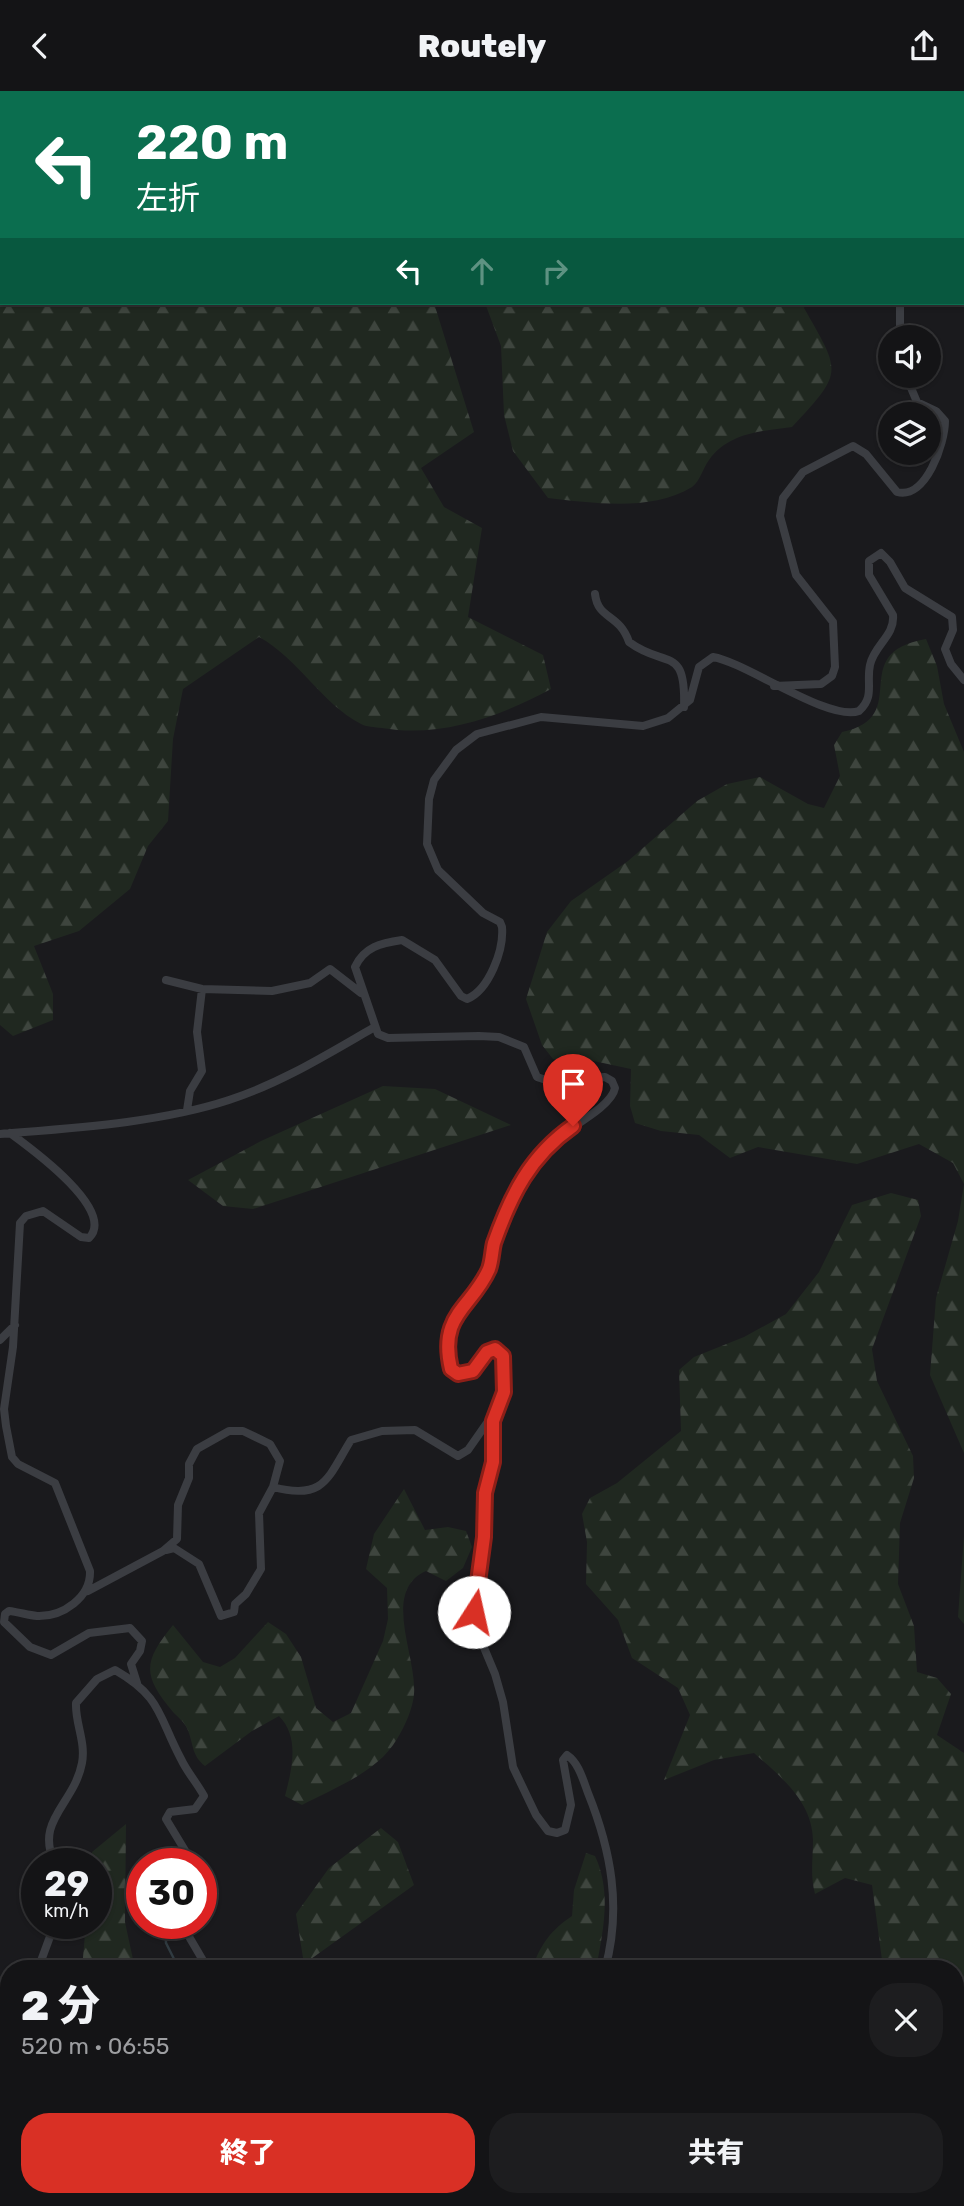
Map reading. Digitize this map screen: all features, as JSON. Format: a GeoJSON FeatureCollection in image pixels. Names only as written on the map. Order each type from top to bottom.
{"type":"FeatureCollection","features":[{"type":"Feature","properties":{"kind":"street"},"geometry":{"type":"LineString","coordinates":[[900,305],[900,325]]}},
{"type":"Feature","properties":{"kind":"street"},"geometry":{"type":"LineString","coordinates":[[774,686],[826,681],[835,667],[836,647],[833,622],[796,575],[780,516],[783,498],[803,473],[853,446],[866,453],[897,492],[909,492],[918,487],[931,469],[945,421],[936,411],[917,403],[911,388]]}},
{"type":"Feature","properties":{"kind":"street"},"geometry":{"type":"LineString","coordinates":[[608,1960],[612,1941],[614,1890],[606,1845],[591,1800],[576,1763],[568,1755],[563,1760],[571,1805],[565,1829],[557,1833],[548,1831],[536,1815],[513,1767],[495,1674],[477,1631],[474,1612],[484,1537],[485,1493],[493,1462],[493,1421],[503,1403],[503,1356],[495,1349],[487,1352],[473,1371],[466,1375],[451,1369],[449,1344],[453,1322],[460,1308],[490,1267],[491,1255],[505,1212],[527,1170],[541,1151],[607,1102],[615,1088],[605,1077],[546,1080],[537,1077],[529,1052],[517,1042],[509,1040],[479,1036],[388,1038],[378,1034],[373,1028],[355,967],[360,955],[370,948],[402,940],[426,952],[445,971],[461,996],[467,999],[482,989],[496,959],[503,934],[500,922],[482,913],[438,870],[427,844],[429,799],[433,780],[456,750],[477,734],[541,717],[643,726],[668,718],[690,700],[699,667],[713,657],[774,686],[846,713],[862,709],[871,689],[872,659],[894,622],[893,615],[869,575],[869,561],[881,553],[890,562],[905,588],[952,617],[953,630],[945,649],[951,664],[964,680]]}},
{"type":"Feature","properties":{"kind":"street"},"geometry":{"type":"LineString","coordinates":[[595,594],[596,604],[602,612],[620,622],[629,642],[676,663],[682,675],[684,707]]}},
{"type":"Feature","properties":{"kind":"street"},"geometry":{"type":"LineString","coordinates":[[166,981],[202,989],[251,992],[291,989],[310,983],[330,969],[364,995]]}},
{"type":"Feature","properties":{"kind":"street"},"geometry":{"type":"LineString","coordinates":[[187,1110],[190,1091],[202,1071],[197,1031],[202,989]]}},
{"type":"Feature","properties":{"kind":"street"},"geometry":{"type":"LineString","coordinates":[[5,1133],[187,1110],[230,1100],[318,1061],[373,1028]]}},
{"type":"Feature","properties":{"kind":"street"},"geometry":{"type":"LineString","coordinates":[[5,1133],[52,1164],[86,1204],[94,1219],[94,1229],[89,1238],[81,1237],[43,1211],[26,1216],[20,1223],[15,1325],[4,1409],[9,1446],[18,1464],[55,1483],[90,1571],[87,1592]]}},
{"type":"Feature","properties":{"kind":"street"},"geometry":{"type":"LineString","coordinates":[[0,1340],[15,1325]]}},
{"type":"Feature","properties":{"kind":"street"},"geometry":{"type":"LineString","coordinates":[[272,1487],[289,1491],[314,1489],[331,1476],[351,1440],[382,1431],[415,1430],[458,1456],[468,1450],[489,1417],[503,1403]]}},
{"type":"Feature","properties":{"kind":"street"},"geometry":{"type":"LineString","coordinates":[[137,1683],[131,1664],[140,1651],[142,1641],[130,1628],[89,1633],[51,1655],[30,1647],[5,1622],[5,1614],[9,1611],[49,1614],[62,1610],[87,1592],[163,1551],[174,1548],[194,1559],[221,1616],[234,1612],[235,1604],[246,1594],[261,1569],[259,1513],[272,1487],[280,1461],[270,1444],[243,1431],[229,1431],[194,1454],[189,1478],[177,1505],[177,1538],[163,1551]]}},
{"type":"Feature","properties":{"kind":"street"},"geometry":{"type":"LineString","coordinates":[[47,1848],[47,1837],[77,1779],[82,1762],[76,1703],[107,1671],[115,1670],[137,1683],[160,1710],[182,1762],[204,1796],[195,1809],[170,1812],[166,1819],[184,1848]]}},
{"type":"Feature","properties":{"kind":"street"},"geometry":{"type":"LineString","coordinates":[[41,1960],[49,1939]]}},
{"type":"Feature","properties":{"kind":"street"},"geometry":{"type":"LineString","coordinates":[[190,1939],[203,1960]]}},
{"type":"Feature","properties":{"kind":"green space"},"geometry":{"type":"Polygon","coordinates":[[[0,305],[435,305],[474,432],[421,468],[444,507],[482,528],[468,617],[543,655],[551,689],[511,708],[469,723],[426,730],[368,726],[334,705],[286,657],[259,637],[183,689],[173,739],[168,821],[148,846],[130,889],[79,931],[34,946],[53,994],[53,1020],[13,1036],[0,1025],[0,305]]]}},
{"type":"Feature","properties":{"kind":"green space"},"geometry":{"type":"Polygon","coordinates":[[[486,305],[805,305],[804,308],[825,346],[831,371],[821,394],[792,427],[746,435],[726,444],[709,460],[692,487],[676,495],[641,503],[584,502],[548,498],[513,451],[504,415],[501,346],[486,305]]]}},
{"type":"Feature","properties":{"kind":"green space"},"geometry":{"type":"Polygon","coordinates":[[[926,639],[937,666],[944,704],[964,752],[964,1184],[953,1163],[919,1144],[857,1164],[758,1147],[730,1158],[699,1135],[661,1131],[635,1123],[630,1106],[631,1069],[589,1060],[570,1063],[553,1059],[542,1045],[526,999],[547,932],[571,901],[628,861],[697,801],[727,784],[760,777],[808,804],[824,808],[840,776],[834,745],[842,732],[863,724],[874,713],[879,700],[883,671],[889,657],[902,646],[926,639]]]}},
{"type":"Feature","properties":{"kind":"green space"},"geometry":{"type":"Polygon","coordinates":[[[383,1086],[435,1089],[511,1125],[253,1209],[223,1206],[188,1180],[261,1141],[383,1086]]]}},
{"type":"Feature","properties":{"kind":"green space"},"geometry":{"type":"Polygon","coordinates":[[[964,1184],[964,1453],[930,1375],[936,1298],[958,1221],[964,1184]]]}},
{"type":"Feature","properties":{"kind":"green space"},"geometry":{"type":"Polygon","coordinates":[[[891,1193],[918,1200],[921,1216],[872,1349],[877,1381],[913,1456],[914,1478],[900,1523],[898,1584],[914,1626],[917,1672],[937,1678],[951,1694],[937,1735],[964,1753],[964,1960],[882,1960],[872,1885],[845,1878],[815,1894],[812,1874],[813,1840],[807,1813],[793,1791],[754,1753],[714,1760],[664,1780],[690,1715],[678,1688],[632,1658],[618,1620],[586,1584],[587,1542],[582,1514],[590,1498],[617,1483],[681,1431],[679,1370],[694,1357],[744,1337],[786,1314],[819,1272],[852,1205],[891,1193]]]}},
{"type":"Feature","properties":{"kind":"green space"},"geometry":{"type":"Polygon","coordinates":[[[404,1489],[425,1530],[448,1527],[466,1531],[472,1547],[463,1568],[446,1581],[426,1571],[413,1580],[406,1593],[404,1626],[414,1679],[414,1694],[406,1723],[389,1751],[367,1770],[302,1805],[285,1796],[292,1764],[292,1743],[286,1724],[279,1716],[252,1731],[205,1766],[195,1753],[186,1726],[163,1699],[151,1678],[152,1659],[163,1638],[173,1625],[203,1662],[220,1667],[235,1658],[268,1622],[286,1634],[301,1657],[316,1708],[333,1722],[351,1713],[383,1641],[388,1619],[387,1588],[366,1569],[374,1534],[404,1489]]]}},
{"type":"Feature","properties":{"kind":"green space"},"geometry":{"type":"Polygon","coordinates":[[[964,1536],[964,1624],[958,1617],[964,1536]]]}},
{"type":"Feature","properties":{"kind":"green space"},"geometry":{"type":"Polygon","coordinates":[[[126,1824],[125,1922],[126,1939],[129,1939],[133,1960],[83,1960],[85,1939],[112,1939],[112,1848],[97,1848],[126,1824]]]}},
{"type":"Feature","properties":{"kind":"green space"},"geometry":{"type":"Polygon","coordinates":[[[381,1828],[398,1842],[414,1885],[310,1960],[303,1960],[296,1914],[329,1868],[381,1828]]]}},
{"type":"Feature","properties":{"kind":"green space"},"geometry":{"type":"Polygon","coordinates":[[[586,1853],[595,1856],[605,1898],[597,1960],[536,1960],[547,1939],[572,1916],[574,1890],[586,1853]]]}},
{"type":"Feature","properties":{"kind":"waterway"},"geometry":{"type":"LineString","coordinates":[[166,1939],[174,1960]]}},
{"type":"Feature","properties":{"kind":"route"},"geometry":{"type":"LineString","coordinates":[[474,1612],[481,1575],[485,1493],[493,1462],[493,1421],[503,1403],[503,1356],[495,1349],[487,1352],[473,1371],[466,1375],[458,1374],[451,1369],[449,1360],[453,1322],[490,1267],[491,1255],[508,1205],[527,1170],[541,1151],[573,1126]]}}]}
